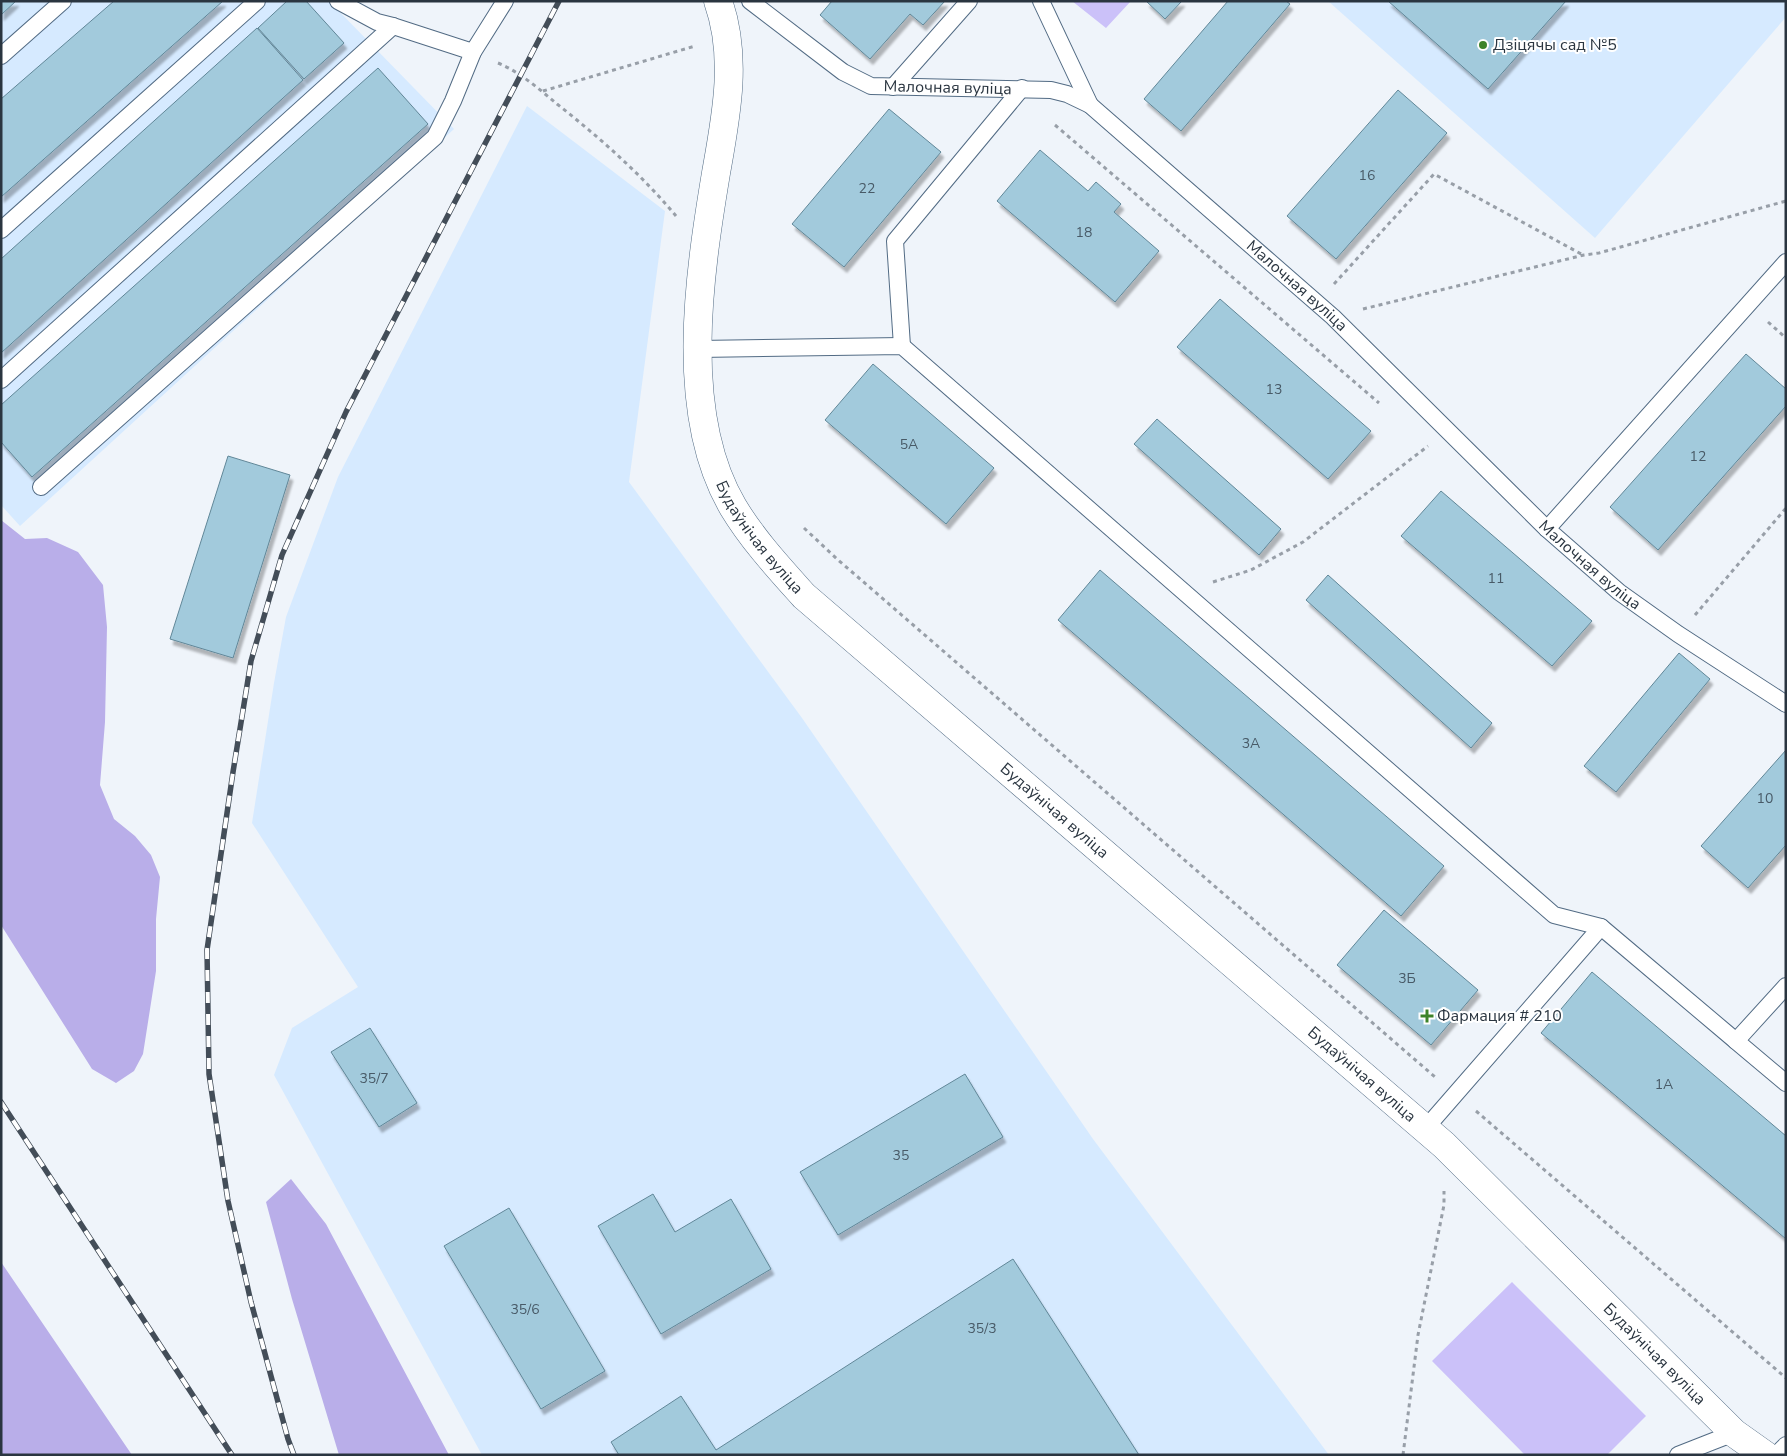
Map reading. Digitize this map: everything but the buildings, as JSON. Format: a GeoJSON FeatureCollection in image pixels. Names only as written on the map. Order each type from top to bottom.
{"type":"FeatureCollection","features":[{"type":"Feature","properties":{"kind":"street","name":"Будаўнічая вуліца"},"geometry":{"type":"LineString","coordinates":[[718,1],[727,36],[728,89],[698,310],[698,369],[703,415],[713,464],[732,506],[761,549],[804,596],[1435,1137],[1734,1433],[1764,1455]]}},
{"type":"Feature","properties":{"kind":"lane"},"geometry":{"type":"LineString","coordinates":[[1,56],[63,1]]}},
{"type":"Feature","properties":{"kind":"lane"},"geometry":{"type":"LineString","coordinates":[[1,230],[257,1]]}},
{"type":"Feature","properties":{"kind":"lane"},"geometry":{"type":"LineString","coordinates":[[338,1],[377,22],[473,52]]}},
{"type":"Feature","properties":{"kind":"lane"},"geometry":{"type":"LineString","coordinates":[[41,487],[435,137],[473,52],[505,1]]}},
{"type":"Feature","properties":{"kind":"lane","name":"Малочная вуліца"},"geometry":{"type":"LineString","coordinates":[[750,1],[842,72],[871,86],[1051,90],[1067,94],[1090,105],[1333,317],[1547,529],[1619,592],[1678,634],[1786,704]]}},
{"type":"Feature","properties":{"kind":"lane"},"geometry":{"type":"LineString","coordinates":[[893,87],[969,1]]}},
{"type":"Feature","properties":{"kind":"lane"},"geometry":{"type":"LineString","coordinates":[[1041,1],[1090,105]]}},
{"type":"Feature","properties":{"kind":"lane"},"geometry":{"type":"LineString","coordinates":[[1,380],[393,26]]}},
{"type":"Feature","properties":{"kind":"lane"},"geometry":{"type":"LineString","coordinates":[[902,346],[895,241],[1022,88]]}},
{"type":"Feature","properties":{"kind":"lane"},"geometry":{"type":"LineString","coordinates":[[1547,529],[1786,262]]}},
{"type":"Feature","properties":{"kind":"lane"},"geometry":{"type":"LineString","coordinates":[[698,349],[902,346],[1554,915],[1601,927],[1786,1083]]}},
{"type":"Feature","properties":{"kind":"lane"},"geometry":{"type":"LineString","coordinates":[[1435,1137],[1455,1094],[1601,927]]}},
{"type":"Feature","properties":{"kind":"lane"},"geometry":{"type":"LineString","coordinates":[[1736,1041],[1786,986]]}},
{"type":"Feature","properties":{"kind":"lane"},"geometry":{"type":"LineString","coordinates":[[1678,1455],[1734,1433]]}},
{"type":"Feature","properties":{"kind":"lane"},"geometry":{"type":"LineString","coordinates":[[1776,1455],[1786,1445]]}},
{"type":"Feature","properties":{"kind":"path"},"geometry":{"type":"LineString","coordinates":[[542,91],[727,36]]}},
{"type":"Feature","properties":{"kind":"path"},"geometry":{"type":"LineString","coordinates":[[473,52],[504,65],[542,91],[602,140],[658,195],[690,234],[705,248]]}},
{"type":"Feature","properties":{"kind":"path"},"geometry":{"type":"LineString","coordinates":[[1055,125],[1384,408]]}},
{"type":"Feature","properties":{"kind":"path"},"geometry":{"type":"LineString","coordinates":[[1317,303],[1434,174],[1584,255]]}},
{"type":"Feature","properties":{"kind":"path"},"geometry":{"type":"LineString","coordinates":[[1333,317],[1584,255],[1599,253],[1786,201]]}},
{"type":"Feature","properties":{"kind":"path"},"geometry":{"type":"LineString","coordinates":[[1184,592],[1251,570],[1303,542],[1429,446],[1421,440]]}},
{"type":"Feature","properties":{"kind":"path"},"geometry":{"type":"LineString","coordinates":[[1678,634],[1786,508]]}},
{"type":"Feature","properties":{"kind":"path"},"geometry":{"type":"LineString","coordinates":[[804,528],[836,559],[1786,1378]]}},
{"type":"Feature","properties":{"kind":"path"},"geometry":{"type":"LineString","coordinates":[[1403,1455],[1418,1335],[1444,1205],[1444,1174],[1435,1137]]}},
{"type":"Feature","properties":{"kind":"shaded area"},"geometry":{"type":"Polygon","coordinates":[[[1,1],[329,1],[454,129],[20,526],[1,505],[1,1]]]}},
{"type":"Feature","properties":{"kind":"shaded area"},"geometry":{"type":"Polygon","coordinates":[[[1072,1],[1131,1],[1106,28],[1072,1]]]}},
{"type":"Feature","properties":{"kind":"shaded area"},"geometry":{"type":"Polygon","coordinates":[[[1328,1],[1786,1],[1786,17],[1595,238],[1328,1]]]}},
{"type":"Feature","properties":{"kind":"shaded area"},"geometry":{"type":"Polygon","coordinates":[[[527,106],[665,211],[629,482],[802,718],[1093,1139],[1329,1455],[482,1455],[274,1075],[292,1028],[358,987],[252,823],[286,617],[338,477],[527,106]]]}},
{"type":"Feature","properties":{"kind":"shaded area"},"geometry":{"type":"Polygon","coordinates":[[[1,520],[25,539],[47,538],[78,552],[103,585],[107,627],[105,722],[100,785],[114,819],[135,836],[151,855],[160,877],[156,919],[156,971],[143,1054],[134,1071],[116,1083],[92,1069],[1,925],[1,520]]]}},
{"type":"Feature","properties":{"kind":"shaded area"},"geometry":{"type":"Polygon","coordinates":[[[291,1179],[326,1224],[449,1455],[339,1455],[292,1299],[266,1202],[291,1179]]]}},
{"type":"Feature","properties":{"kind":"shaded area"},"geometry":{"type":"Polygon","coordinates":[[[1,1262],[132,1455],[1,1455],[1,1262]]]}},
{"type":"Feature","properties":{"kind":"shaded area"},"geometry":{"type":"Polygon","coordinates":[[[1512,1282],[1646,1416],[1607,1455],[1525,1455],[1432,1361],[1512,1282]]]}},
{"type":"Feature","properties":{"kind":"railway"},"geometry":{"type":"LineString","coordinates":[[294,1455],[251,1302],[228,1201],[209,1074],[207,950],[251,661],[282,555],[346,412],[559,1]]}},
{"type":"Feature","properties":{"kind":"railway"},"geometry":{"type":"LineString","coordinates":[[1,1102],[232,1455]]}},
{"type":"Feature","properties":{"kind":"place","name":"Дзіцячы сад №5"},"geometry":{"type":"Point","coordinates":[1483,45]}},
{"type":"Feature","properties":{"kind":"place","name":"Фармация # 210"},"geometry":{"type":"Point","coordinates":[1427,1016]}}]}
